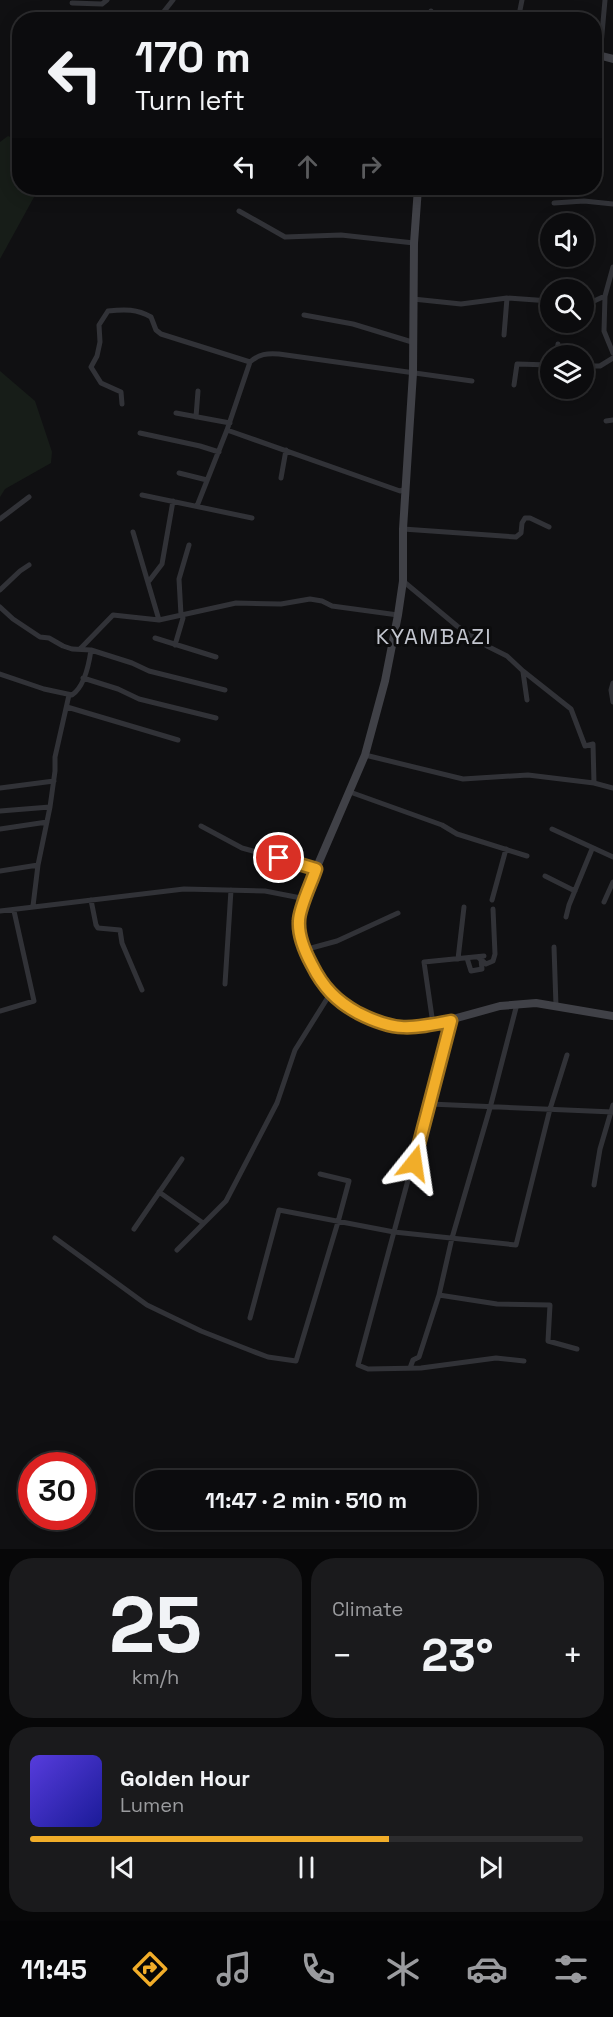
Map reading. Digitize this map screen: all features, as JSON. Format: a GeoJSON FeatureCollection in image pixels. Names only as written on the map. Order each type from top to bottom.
{"type":"FeatureCollection","features":[{"type":"Feature","properties":{"kind":"street"},"geometry":{"type":"LineString","coordinates":[[72,3],[102,4],[107,0]]}},
{"type":"Feature","properties":{"kind":"street"},"geometry":{"type":"LineString","coordinates":[[164,12],[173,0]]}},
{"type":"Feature","properties":{"kind":"street"},"geometry":{"type":"LineString","coordinates":[[602,21],[605,0]]}},
{"type":"Feature","properties":{"kind":"street"},"geometry":{"type":"LineString","coordinates":[[417,195],[414,243],[413,373],[403,529],[403,581],[398,615],[385,681],[365,755],[316,869],[298,921],[304,950],[330,994],[341,1004],[382,1024],[411,1027],[451,1021],[500,1006],[536,1003],[613,1016]]}},
{"type":"Feature","properties":{"kind":"street"},"geometry":{"type":"LineString","coordinates":[[554,203],[584,201],[613,204]]}},
{"type":"Feature","properties":{"kind":"street"},"geometry":{"type":"LineString","coordinates":[[239,211],[285,237],[341,235],[414,243]]}},
{"type":"Feature","properties":{"kind":"street"},"geometry":{"type":"LineString","coordinates":[[613,267],[605,296],[604,319],[604,332],[613,353]]}},
{"type":"Feature","properties":{"kind":"street"},"geometry":{"type":"LineString","coordinates":[[594,301],[605,296]]}},
{"type":"Feature","properties":{"kind":"street"},"geometry":{"type":"LineString","coordinates":[[413,299],[461,304],[507,298],[540,300]]}},
{"type":"Feature","properties":{"kind":"street"},"geometry":{"type":"LineString","coordinates":[[504,336],[507,298]]}},
{"type":"Feature","properties":{"kind":"street"},"geometry":{"type":"LineString","coordinates":[[122,404],[121,392],[101,383],[90,367],[100,342],[99,325],[108,311],[123,309],[140,311],[152,317],[156,330],[161,334],[250,362]]}},
{"type":"Feature","properties":{"kind":"street"},"geometry":{"type":"LineString","coordinates":[[304,315],[353,324],[412,342]]}},
{"type":"Feature","properties":{"kind":"street"},"geometry":{"type":"LineString","coordinates":[[604,319],[613,321]]}},
{"type":"Feature","properties":{"kind":"street"},"geometry":{"type":"LineString","coordinates":[[197,506],[230,423],[250,362],[266,353],[472,381]]}},
{"type":"Feature","properties":{"kind":"street"},"geometry":{"type":"LineString","coordinates":[[594,366],[600,366],[613,358]]}},
{"type":"Feature","properties":{"kind":"street"},"geometry":{"type":"LineString","coordinates":[[514,385],[517,364],[540,365]]}},
{"type":"Feature","properties":{"kind":"street"},"geometry":{"type":"LineString","coordinates":[[196,417],[198,391]]}},
{"type":"Feature","properties":{"kind":"street"},"geometry":{"type":"LineString","coordinates":[[176,413],[230,423]]}},
{"type":"Feature","properties":{"kind":"street"},"geometry":{"type":"LineString","coordinates":[[227,430],[400,491],[405,489]]}},
{"type":"Feature","properties":{"kind":"street"},"geometry":{"type":"LineString","coordinates":[[140,434],[219,452]]}},
{"type":"Feature","properties":{"kind":"street"},"geometry":{"type":"LineString","coordinates":[[281,478],[286,450]]}},
{"type":"Feature","properties":{"kind":"street"},"geometry":{"type":"LineString","coordinates":[[178,473],[207,480]]}},
{"type":"Feature","properties":{"kind":"street"},"geometry":{"type":"LineString","coordinates":[[142,495],[252,518]]}},
{"type":"Feature","properties":{"kind":"street"},"geometry":{"type":"LineString","coordinates":[[0,519],[29,497]]}},
{"type":"Feature","properties":{"kind":"street"},"geometry":{"type":"LineString","coordinates":[[149,581],[162,564],[173,501]]}},
{"type":"Feature","properties":{"kind":"street"},"geometry":{"type":"LineString","coordinates":[[403,529],[516,537],[521,533],[525,518],[549,527]]}},
{"type":"Feature","properties":{"kind":"street"},"geometry":{"type":"LineString","coordinates":[[133,532],[159,620]]}},
{"type":"Feature","properties":{"kind":"street"},"geometry":{"type":"LineString","coordinates":[[176,645],[183,618],[179,579],[189,545]]}},
{"type":"Feature","properties":{"kind":"street"},"geometry":{"type":"LineString","coordinates":[[0,590],[29,565]]}},
{"type":"Feature","properties":{"kind":"street"},"geometry":{"type":"LineString","coordinates":[[403,581],[458,626],[487,646],[507,656],[572,709],[585,746],[593,744],[594,783]]}},
{"type":"Feature","properties":{"kind":"street"},"geometry":{"type":"LineString","coordinates":[[80,649],[113,615],[159,620],[236,603],[281,604],[310,599],[332,606],[398,615]]}},
{"type":"Feature","properties":{"kind":"street"},"geometry":{"type":"LineString","coordinates":[[0,607],[40,637],[72,649],[91,650],[149,671],[225,690]]}},
{"type":"Feature","properties":{"kind":"street"},"geometry":{"type":"LineString","coordinates":[[154,638],[216,657]]}},
{"type":"Feature","properties":{"kind":"street"},"geometry":{"type":"LineString","coordinates":[[0,674],[69,695],[77,691],[89,664],[91,650]]}},
{"type":"Feature","properties":{"kind":"street"},"geometry":{"type":"LineString","coordinates":[[523,671],[527,700]]}},
{"type":"Feature","properties":{"kind":"street"},"geometry":{"type":"LineString","coordinates":[[83,678],[118,689],[139,699],[216,718]]}},
{"type":"Feature","properties":{"kind":"street"},"geometry":{"type":"LineString","coordinates":[[613,683],[611,690],[613,702]]}},
{"type":"Feature","properties":{"kind":"street"},"geometry":{"type":"LineString","coordinates":[[33,906],[38,865],[54,781],[55,757],[69,695]]}},
{"type":"Feature","properties":{"kind":"street"},"geometry":{"type":"LineString","coordinates":[[67,706],[178,740]]}},
{"type":"Feature","properties":{"kind":"street"},"geometry":{"type":"LineString","coordinates":[[365,755],[463,779],[528,775],[594,783],[613,788]]}},
{"type":"Feature","properties":{"kind":"street"},"geometry":{"type":"LineString","coordinates":[[0,788],[54,781]]}},
{"type":"Feature","properties":{"kind":"street"},"geometry":{"type":"LineString","coordinates":[[351,792],[442,825],[457,834],[527,856]]}},
{"type":"Feature","properties":{"kind":"street"},"geometry":{"type":"LineString","coordinates":[[0,812],[50,807]]}},
{"type":"Feature","properties":{"kind":"street"},"geometry":{"type":"LineString","coordinates":[[0,829],[47,822]]}},
{"type":"Feature","properties":{"kind":"street"},"geometry":{"type":"LineString","coordinates":[[201,826],[242,848],[316,869]]}},
{"type":"Feature","properties":{"kind":"street"},"geometry":{"type":"LineString","coordinates":[[552,829],[613,858]]}},
{"type":"Feature","properties":{"kind":"street"},"geometry":{"type":"LineString","coordinates":[[492,900],[506,849]]}},
{"type":"Feature","properties":{"kind":"street"},"geometry":{"type":"LineString","coordinates":[[566,917],[592,849]]}},
{"type":"Feature","properties":{"kind":"street"},"geometry":{"type":"LineString","coordinates":[[0,871],[38,865]]}},
{"type":"Feature","properties":{"kind":"street"},"geometry":{"type":"LineString","coordinates":[[545,876],[575,891]]}},
{"type":"Feature","properties":{"kind":"street"},"geometry":{"type":"LineString","coordinates":[[604,902],[612,886]]}},
{"type":"Feature","properties":{"kind":"street"},"geometry":{"type":"LineString","coordinates":[[0,911],[184,889],[265,891],[306,899]]}},
{"type":"Feature","properties":{"kind":"street"},"geometry":{"type":"LineString","coordinates":[[225,984],[231,890]]}},
{"type":"Feature","properties":{"kind":"street"},"geometry":{"type":"LineString","coordinates":[[91,900],[98,928],[120,930],[122,943],[142,990]]}},
{"type":"Feature","properties":{"kind":"street"},"geometry":{"type":"LineString","coordinates":[[458,959],[464,907]]}},
{"type":"Feature","properties":{"kind":"street"},"geometry":{"type":"LineString","coordinates":[[481,956],[486,964],[493,961],[495,954],[493,909]]}},
{"type":"Feature","properties":{"kind":"street"},"geometry":{"type":"LineString","coordinates":[[0,1011],[34,1001],[14,911]]}},
{"type":"Feature","properties":{"kind":"street"},"geometry":{"type":"LineString","coordinates":[[304,950],[337,941],[398,913]]}},
{"type":"Feature","properties":{"kind":"street"},"geometry":{"type":"LineString","coordinates":[[554,947],[556,1006]]}},
{"type":"Feature","properties":{"kind":"street"},"geometry":{"type":"LineString","coordinates":[[467,958],[471,970],[482,969],[481,956]]}},
{"type":"Feature","properties":{"kind":"street"},"geometry":{"type":"LineString","coordinates":[[433,1024],[424,962],[481,956]]}},
{"type":"Feature","properties":{"kind":"street"},"geometry":{"type":"LineString","coordinates":[[177,1250],[226,1201],[261,1138],[277,1103],[295,1050],[330,994]]}},
{"type":"Feature","properties":{"kind":"street"},"geometry":{"type":"LineString","coordinates":[[410,1368],[413,1360],[419,1357],[439,1295],[452,1238],[490,1108],[517,1004]]}},
{"type":"Feature","properties":{"kind":"street"},"geometry":{"type":"LineString","coordinates":[[451,1021],[358,1365],[368,1369],[410,1368],[496,1358],[524,1361]]}},
{"type":"Feature","properties":{"kind":"street"},"geometry":{"type":"LineString","coordinates":[[250,1318],[279,1210],[394,1232],[516,1245],[550,1110],[567,1055]]}},
{"type":"Feature","properties":{"kind":"street"},"geometry":{"type":"LineString","coordinates":[[430,1104],[550,1110],[613,1110],[600,1149],[594,1185]]}},
{"type":"Feature","properties":{"kind":"street"},"geometry":{"type":"LineString","coordinates":[[134,1229],[182,1159]]}},
{"type":"Feature","properties":{"kind":"street"},"geometry":{"type":"LineString","coordinates":[[55,1238],[147,1305],[201,1331],[252,1351],[268,1357],[296,1361],[339,1222],[349,1180],[320,1174]]}},
{"type":"Feature","properties":{"kind":"street"},"geometry":{"type":"LineString","coordinates":[[159,1192],[203,1223]]}},
{"type":"Feature","properties":{"kind":"street"},"geometry":{"type":"LineString","coordinates":[[439,1295],[497,1304],[550,1305],[548,1341],[577,1349]]}},
{"type":"Feature","properties":{"kind":"shaded area"},"geometry":{"type":"Polygon","coordinates":[[[8,136],[12,138],[12,195],[35,195],[0,259],[0,142],[8,136]]]}},
{"type":"Feature","properties":{"kind":"shaded area"},"geometry":{"type":"Polygon","coordinates":[[[0,371],[35,401],[52,452],[51,463],[5,489],[0,497],[0,371]]]}},
{"type":"Feature","properties":{"kind":"district","name":"KYAMBAZI"},"geometry":{"type":"Point","coordinates":[434,636]}},
{"type":"Feature","properties":{"kind":"route"},"geometry":{"type":"LineString","coordinates":[[279,858],[316,869],[298,921],[304,950],[330,994],[341,1004],[382,1024],[424,1027],[451,1021],[414,1163]]}}]}
